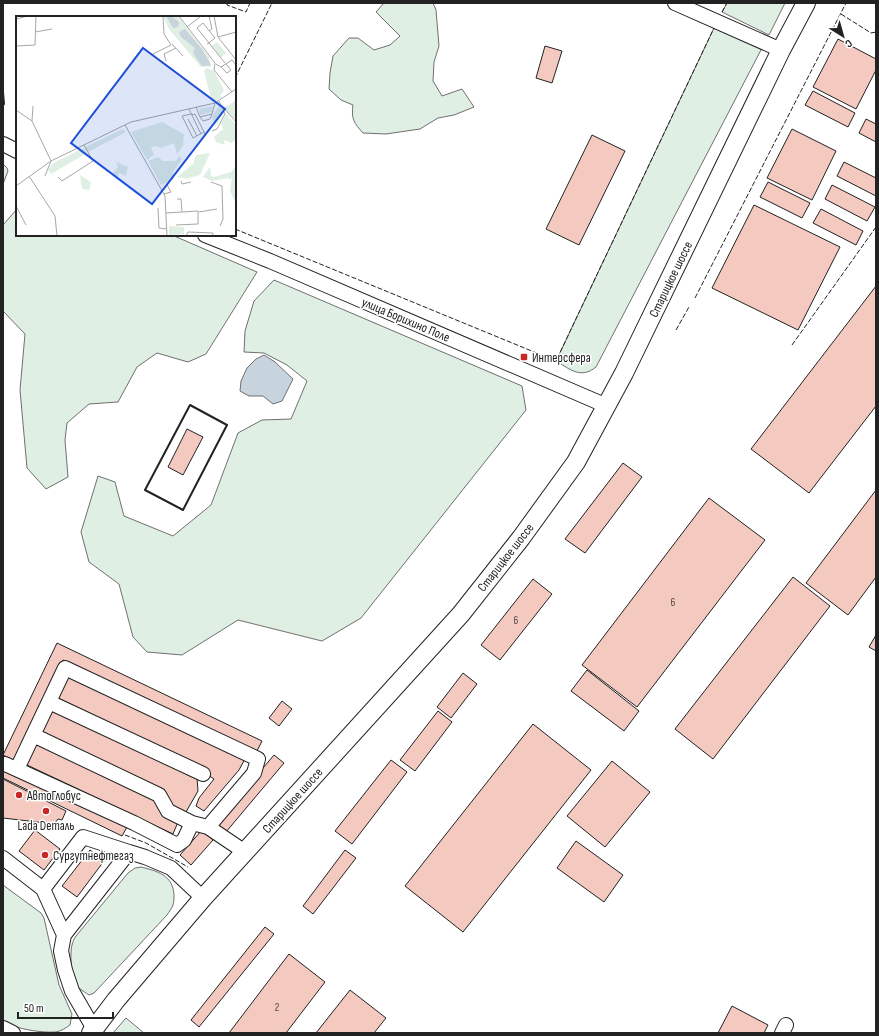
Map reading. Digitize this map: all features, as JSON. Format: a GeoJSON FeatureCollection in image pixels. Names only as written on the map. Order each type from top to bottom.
{"type":"FeatureCollection","features":[{"type":"Feature","properties":{"kind":"main road","name":"Старицкое шоссе"},"geometry":{"type":"LineString","coordinates":[[92,1031],[116,1000],[203,898],[461,614],[521,538],[576,462],[624,373],[806,3]]}},
{"type":"Feature","properties":{"kind":"street"},"geometry":{"type":"LineString","coordinates":[[675,3],[782,50]]}},
{"type":"Feature","properties":{"kind":"street"},"geometry":{"type":"LineString","coordinates":[[3,144],[16,150]]}},
{"type":"Feature","properties":{"kind":"street","name":"улица Борихино Поле"},"geometry":{"type":"LineString","coordinates":[[208,236],[270,261],[607,406]]}},
{"type":"Feature","properties":{"kind":"street"},"geometry":{"type":"LineString","coordinates":[[192,823],[184,840],[177,844],[11,766],[33,735],[65,668],[258,760],[254,773],[208,827]]}},
{"type":"Feature","properties":{"kind":"street"},"geometry":{"type":"LineString","coordinates":[[49,702],[203,774]]}},
{"type":"Feature","properties":{"kind":"street"},"geometry":{"type":"LineString","coordinates":[[33,735],[159,795],[168,811],[192,823],[208,827],[244,852]]}},
{"type":"Feature","properties":{"kind":"street"},"geometry":{"type":"LineString","coordinates":[[43,889],[83,837],[145,857],[171,868],[203,898]]}},
{"type":"Feature","properties":{"kind":"street"},"geometry":{"type":"LineString","coordinates":[[92,1031],[72,991],[65,970],[61,951],[64,934],[129,852]]}},
{"type":"Feature","properties":{"kind":"street"},"geometry":{"type":"LineString","coordinates":[[3,858],[43,889],[64,934]]}},
{"type":"Feature","properties":{"kind":"street"},"geometry":{"type":"LineString","coordinates":[[3,1028],[13,1033]]}},
{"type":"Feature","properties":{"kind":"green space"},"geometry":{"type":"Polygon","coordinates":[[[384,3],[433,3],[436,10],[439,46],[434,62],[433,81],[442,96],[462,89],[474,107],[454,115],[438,118],[420,129],[386,134],[363,133],[360,130],[355,123],[352,114],[353,105],[341,100],[329,89],[333,56],[349,38],[358,38],[374,50],[390,45],[400,36],[376,12],[384,3]]]}},
{"type":"Feature","properties":{"kind":"green space"},"geometry":{"type":"Polygon","coordinates":[[[727,3],[785,3],[769,35],[722,12],[727,3]]]}},
{"type":"Feature","properties":{"kind":"green space"},"geometry":{"type":"Polygon","coordinates":[[[714,28],[762,48],[596,367],[591,371],[581,373],[571,370],[556,361],[714,28]]]}},
{"type":"Feature","properties":{"kind":"green space"},"geometry":{"type":"Polygon","coordinates":[[[3,164],[8,171],[3,184],[3,164]]]}},
{"type":"Feature","properties":{"kind":"green space"},"geometry":{"type":"Polygon","coordinates":[[[16,210],[16,236],[174,236],[257,272],[206,354],[188,362],[157,353],[137,367],[118,402],[89,404],[67,423],[65,440],[68,477],[46,489],[27,468],[20,390],[25,334],[3,311],[3,225],[16,210]]]}},
{"type":"Feature","properties":{"kind":"green space"},"geometry":{"type":"Polygon","coordinates":[[[274,280],[522,386],[526,410],[361,618],[322,641],[238,620],[182,655],[147,652],[133,637],[119,584],[89,562],[81,532],[98,476],[115,482],[124,516],[173,536],[211,505],[238,433],[262,420],[291,419],[307,381],[287,365],[264,353],[244,352],[245,331],[254,301],[274,280]]]}},
{"type":"Feature","properties":{"kind":"green space"},"geometry":{"type":"Polygon","coordinates":[[[141,867],[158,872],[167,878],[173,888],[173,906],[167,915],[94,993],[89,995],[78,987],[73,980],[71,948],[73,941],[128,873],[135,868],[141,867]]]}},
{"type":"Feature","properties":{"kind":"green space"},"geometry":{"type":"Polygon","coordinates":[[[3,885],[41,913],[44,918],[59,985],[72,1014],[70,1025],[60,1031],[50,1032],[22,1029],[3,1022],[3,885]]]}},
{"type":"Feature","properties":{"kind":"green space"},"geometry":{"type":"Polygon","coordinates":[[[126,1018],[144,1033],[113,1033],[126,1018]]]}},
{"type":"Feature","properties":{"kind":"shaded area"},"geometry":{"type":"Polygon","coordinates":[[[264,355],[275,362],[293,379],[282,401],[273,404],[263,396],[249,396],[240,391],[241,381],[247,368],[256,359],[264,355]]]}},
{"type":"Feature","properties":{"kind":"building"},"geometry":{"type":"Polygon","coordinates":[[[838,39],[876,59],[876,70],[856,109],[813,87],[838,39]]]}},
{"type":"Feature","properties":{"kind":"building"},"geometry":{"type":"Polygon","coordinates":[[[545,46],[562,51],[552,83],[536,78],[545,46]]]}},
{"type":"Feature","properties":{"kind":"building"},"geometry":{"type":"Polygon","coordinates":[[[813,91],[855,113],[848,127],[805,105],[813,91]]]}},
{"type":"Feature","properties":{"kind":"building"},"geometry":{"type":"Polygon","coordinates":[[[866,119],[876,124],[876,142],[859,133],[866,119]]]}},
{"type":"Feature","properties":{"kind":"building"},"geometry":{"type":"Polygon","coordinates":[[[792,129],[836,151],[812,200],[767,178],[792,129]]]}},
{"type":"Feature","properties":{"kind":"building"},"geometry":{"type":"Polygon","coordinates":[[[592,135],[625,151],[579,245],[546,229],[592,135]]]}},
{"type":"Feature","properties":{"kind":"building"},"geometry":{"type":"Polygon","coordinates":[[[844,162],[876,178],[876,196],[837,176],[844,162]]]}},
{"type":"Feature","properties":{"kind":"building"},"geometry":{"type":"Polygon","coordinates":[[[768,182],[810,203],[802,218],[760,197],[768,182]]]}},
{"type":"Feature","properties":{"kind":"building"},"geometry":{"type":"Polygon","coordinates":[[[832,185],[875,207],[867,221],[825,199],[832,185]]]}},
{"type":"Feature","properties":{"kind":"building"},"geometry":{"type":"Polygon","coordinates":[[[754,205],[840,247],[798,330],[712,288],[754,205]]]}},
{"type":"Feature","properties":{"kind":"building"},"geometry":{"type":"Polygon","coordinates":[[[821,209],[863,231],[856,245],[813,223],[821,209]]]}},
{"type":"Feature","properties":{"kind":"building"},"geometry":{"type":"Polygon","coordinates":[[[876,286],[876,406],[809,493],[751,449],[876,286]]]}},
{"type":"Feature","properties":{"kind":"building"},"geometry":{"type":"Polygon","coordinates":[[[187,429],[203,437],[183,475],[168,467],[187,429]]]}},
{"type":"Feature","properties":{"kind":"building"},"geometry":{"type":"Polygon","coordinates":[[[623,463],[642,477],[585,553],[565,539],[623,463]]]}},
{"type":"Feature","properties":{"kind":"building"},"geometry":{"type":"Polygon","coordinates":[[[876,490],[876,577],[848,615],[806,583],[876,490]]]}},
{"type":"Feature","properties":{"kind":"building"},"geometry":{"type":"Polygon","coordinates":[[[709,498],[765,540],[637,707],[582,665],[709,498]]]}},
{"type":"Feature","properties":{"kind":"building"},"geometry":{"type":"Polygon","coordinates":[[[793,577],[830,606],[713,759],[675,729],[793,577]]]}},
{"type":"Feature","properties":{"kind":"building"},"geometry":{"type":"Polygon","coordinates":[[[533,579],[552,594],[500,660],[481,645],[533,579]]]}},
{"type":"Feature","properties":{"kind":"building"},"geometry":{"type":"Polygon","coordinates":[[[876,635],[876,651],[869,647],[876,635]]]}},
{"type":"Feature","properties":{"kind":"building"},"geometry":{"type":"Polygon","coordinates":[[[57,643],[262,741],[256,753],[63,660],[15,761],[3,755],[57,643]]]}},
{"type":"Feature","properties":{"kind":"building"},"geometry":{"type":"Polygon","coordinates":[[[587,670],[639,711],[624,731],[571,691],[587,670]]]}},
{"type":"Feature","properties":{"kind":"building"},"geometry":{"type":"Polygon","coordinates":[[[463,673],[477,684],[451,718],[437,707],[463,673]]]}},
{"type":"Feature","properties":{"kind":"building"},"geometry":{"type":"Polygon","coordinates":[[[66,676],[245,759],[239,770],[204,811],[196,806],[199,798],[214,779],[205,773],[207,770],[56,697],[66,676]]]}},
{"type":"Feature","properties":{"kind":"building"},"geometry":{"type":"Polygon","coordinates":[[[282,701],[292,709],[279,726],[269,718],[282,701]]]}},
{"type":"Feature","properties":{"kind":"building"},"geometry":{"type":"Polygon","coordinates":[[[51,708],[197,778],[198,791],[186,812],[168,804],[164,790],[41,731],[51,708]]]}},
{"type":"Feature","properties":{"kind":"building"},"geometry":{"type":"Polygon","coordinates":[[[438,711],[452,722],[415,771],[400,760],[438,711]]]}},
{"type":"Feature","properties":{"kind":"building"},"geometry":{"type":"Polygon","coordinates":[[[533,724],[591,770],[463,932],[405,886],[533,724]]]}},
{"type":"Feature","properties":{"kind":"building"},"geometry":{"type":"Polygon","coordinates":[[[36,742],[154,797],[162,814],[178,822],[173,834],[25,764],[36,742]]]}},
{"type":"Feature","properties":{"kind":"building"},"geometry":{"type":"Polygon","coordinates":[[[274,755],[284,763],[226,832],[216,824],[274,755]]]}},
{"type":"Feature","properties":{"kind":"building"},"geometry":{"type":"Polygon","coordinates":[[[391,760],[407,772],[352,844],[335,831],[391,760]]]}},
{"type":"Feature","properties":{"kind":"building"},"geometry":{"type":"Polygon","coordinates":[[[612,761],[650,792],[605,847],[567,816],[612,761]]]}},
{"type":"Feature","properties":{"kind":"building"},"geometry":{"type":"Polygon","coordinates":[[[3,769],[127,827],[122,836],[3,778],[3,769]]]}},
{"type":"Feature","properties":{"kind":"building","name":"АвтоГлобус"},"geometry":{"type":"Polygon","coordinates":[[[3,779],[66,811],[62,820],[58,819],[54,824],[3,818],[3,779]]]}},
{"type":"Feature","properties":{"kind":"building"},"geometry":{"type":"Polygon","coordinates":[[[35,830],[60,849],[44,870],[19,851],[35,830]]]}},
{"type":"Feature","properties":{"kind":"building"},"geometry":{"type":"Polygon","coordinates":[[[202,830],[213,840],[191,865],[180,855],[202,830]]]}},
{"type":"Feature","properties":{"kind":"building"},"geometry":{"type":"Polygon","coordinates":[[[576,841],[623,875],[604,902],[557,868],[576,841]]]}},
{"type":"Feature","properties":{"kind":"building"},"geometry":{"type":"Polygon","coordinates":[[[90,850],[104,861],[77,897],[62,886],[90,850]]]}},
{"type":"Feature","properties":{"kind":"building"},"geometry":{"type":"Polygon","coordinates":[[[345,850],[356,858],[313,914],[303,906],[345,850]]]}},
{"type":"Feature","properties":{"kind":"building"},"geometry":{"type":"Polygon","coordinates":[[[265,927],[274,934],[199,1027],[191,1020],[265,927]]]}},
{"type":"Feature","properties":{"kind":"building"},"geometry":{"type":"Polygon","coordinates":[[[289,954],[325,982],[286,1033],[229,1033],[289,954]]]}},
{"type":"Feature","properties":{"kind":"building"},"geometry":{"type":"Polygon","coordinates":[[[350,990],[386,1018],[374,1033],[316,1033],[350,990]]]}},
{"type":"Feature","properties":{"kind":"building"},"geometry":{"type":"Polygon","coordinates":[[[732,1006],[768,1025],[764,1033],[718,1033],[732,1006]]]}},
{"type":"Feature","properties":{"kind":"fence"},"geometry":{"type":"LineString","coordinates":[[227,3],[227,5],[246,12],[250,3]]}},
{"type":"Feature","properties":{"kind":"fence"},"geometry":{"type":"LineString","coordinates":[[236,76],[272,3]]}},
{"type":"Feature","properties":{"kind":"fence"},"geometry":{"type":"LineString","coordinates":[[722,12],[727,3]]}},
{"type":"Feature","properties":{"kind":"fence"},"geometry":{"type":"LineString","coordinates":[[695,298],[846,3]]}},
{"type":"Feature","properties":{"kind":"fence"},"geometry":{"type":"LineString","coordinates":[[841,14],[871,33],[876,32]]}},
{"type":"Feature","properties":{"kind":"fence"},"geometry":{"type":"LineString","coordinates":[[236,229],[556,361],[714,28]]}},
{"type":"Feature","properties":{"kind":"fence"},"geometry":{"type":"LineString","coordinates":[[792,345],[876,227]]}},
{"type":"Feature","properties":{"kind":"fence"},"geometry":{"type":"LineString","coordinates":[[676,330],[689,307]]}},
{"type":"Feature","properties":{"kind":"fence"},"geometry":{"type":"LineString","coordinates":[[125,835],[146,843],[188,867]]}},
{"type":"Feature","properties":{"kind":"wall"},"geometry":{"type":"LineString","coordinates":[[3,92],[3,105]]}},
{"type":"Feature","properties":{"kind":"wall"},"geometry":{"type":"LineString","coordinates":[[190,405],[227,425],[183,510],[145,490],[190,405]]}},
{"type":"Feature","properties":{"kind":"place","name":"Интерсфера"},"geometry":{"type":"Point","coordinates":[524,357]}},
{"type":"Feature","properties":{"kind":"place","name":"АвтоГлобус"},"geometry":{"type":"Point","coordinates":[19,795]}},
{"type":"Feature","properties":{"kind":"place","name":"Lada Dеталь"},"geometry":{"type":"Point","coordinates":[46,811]}},
{"type":"Feature","properties":{"kind":"place","name":"Сургутнефтегаз"},"geometry":{"type":"Point","coordinates":[45,855]}}]}
